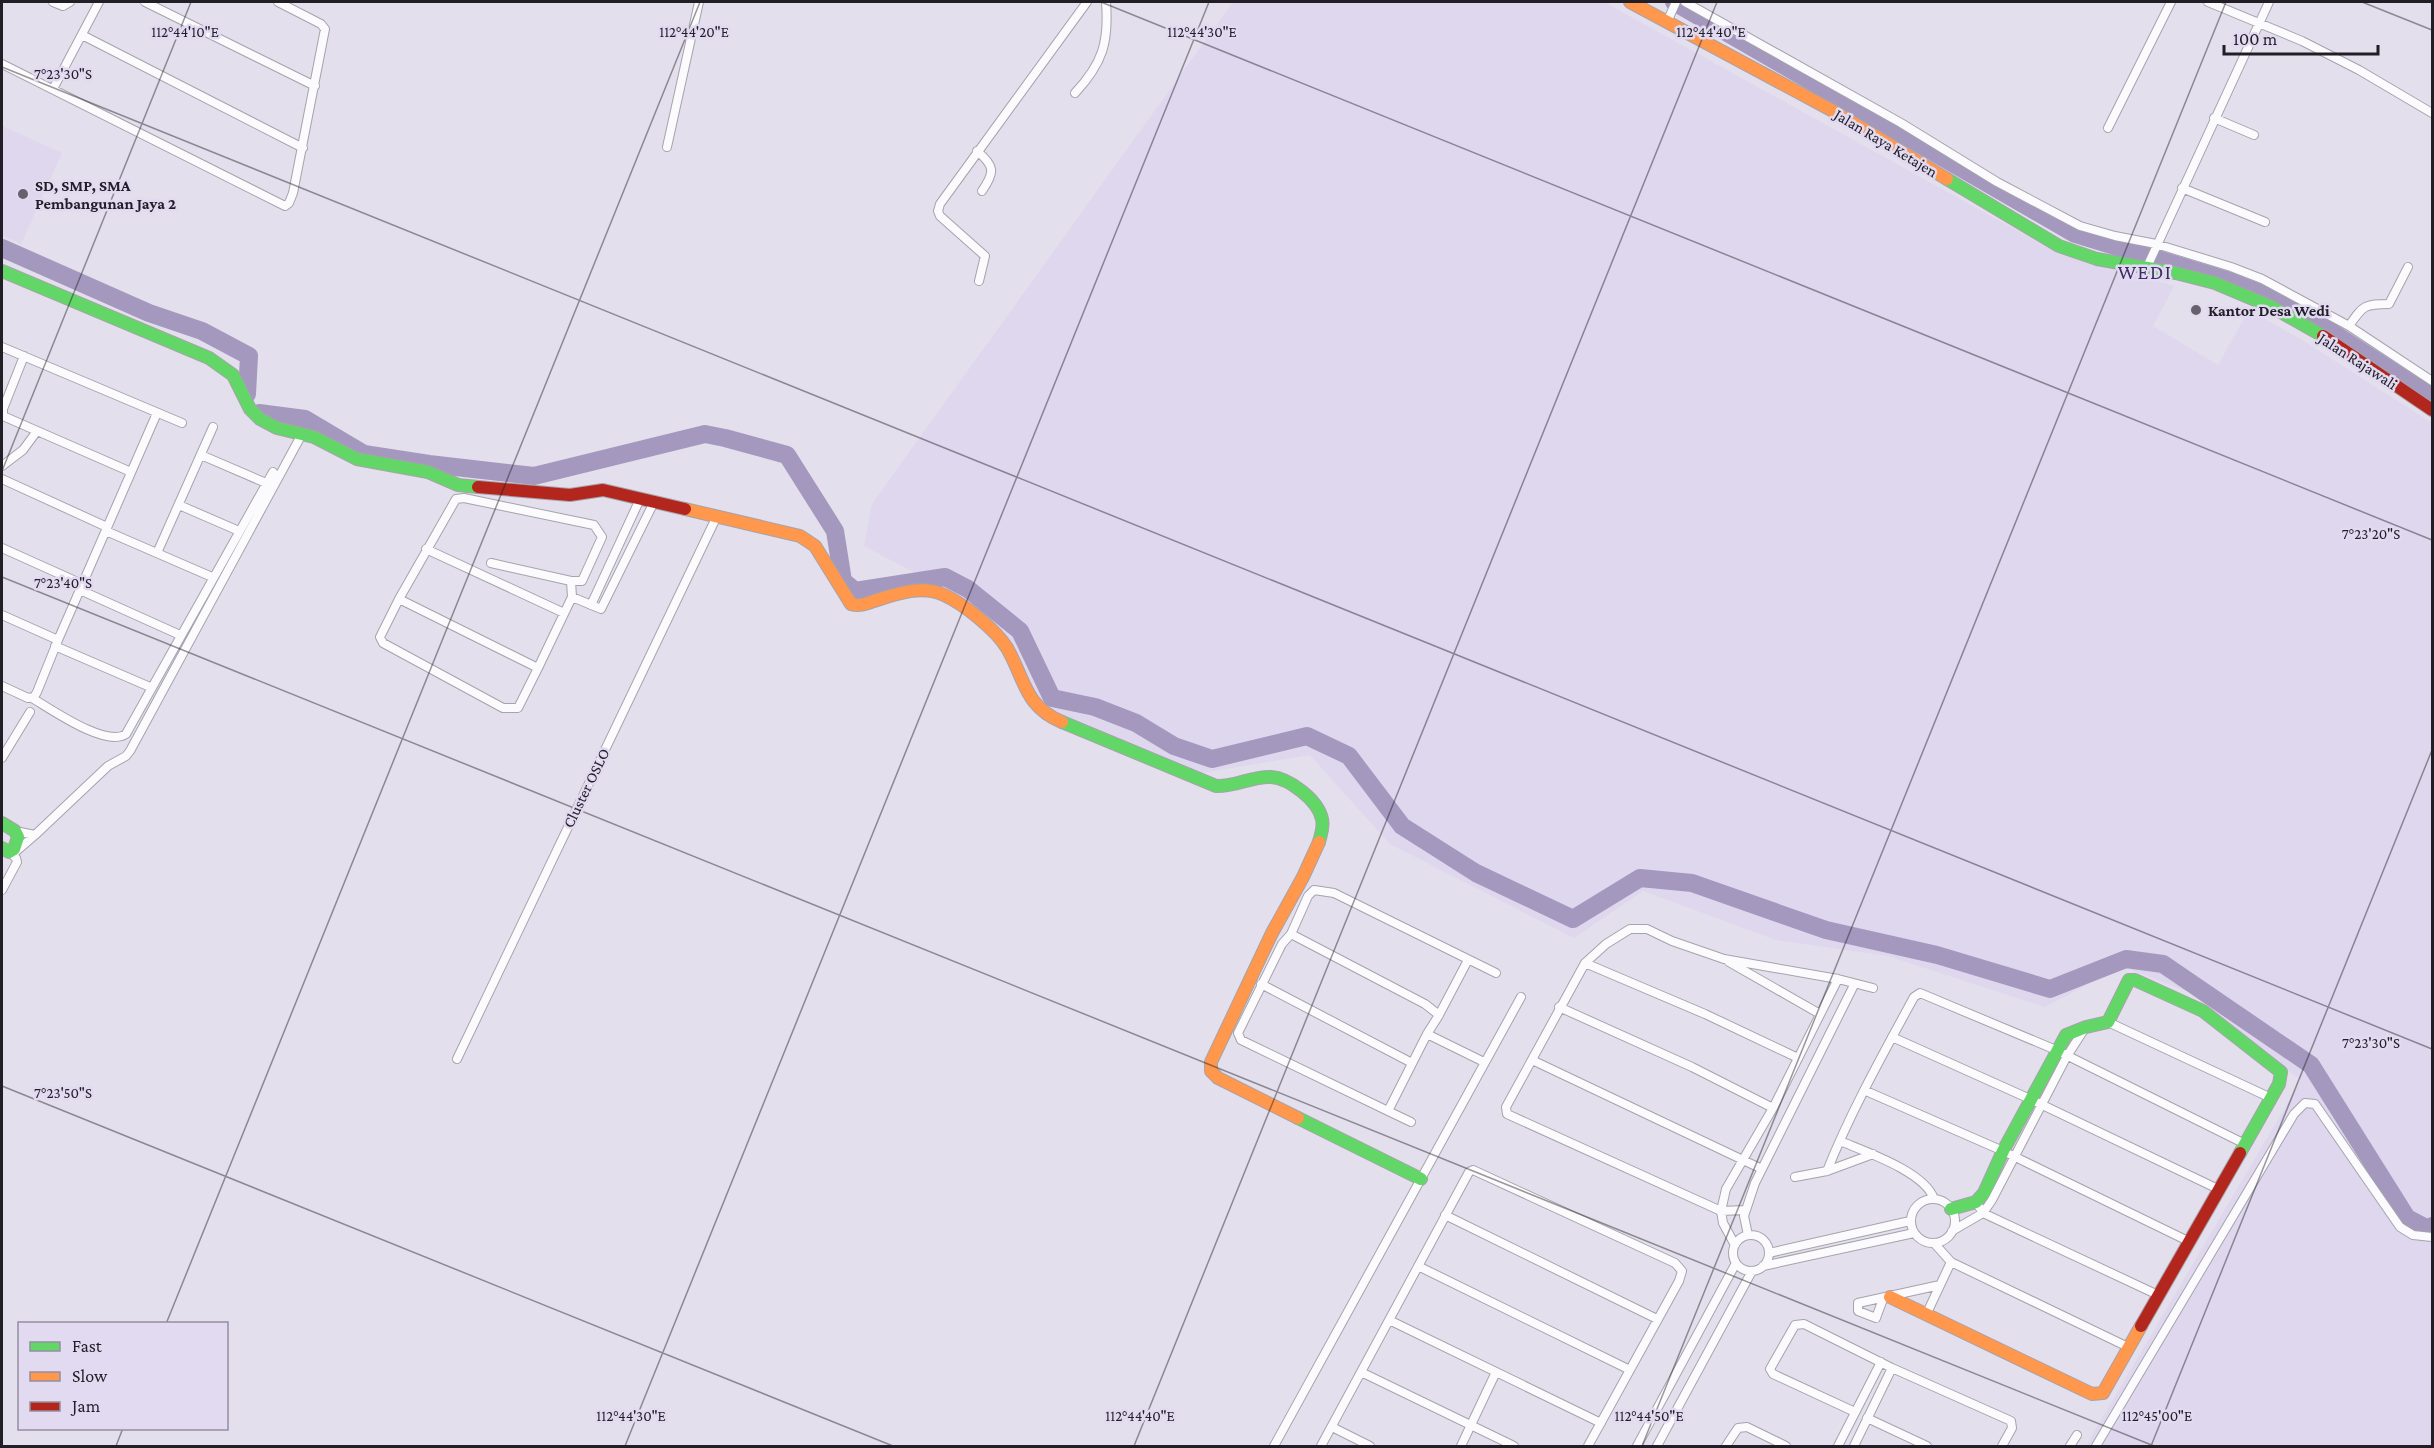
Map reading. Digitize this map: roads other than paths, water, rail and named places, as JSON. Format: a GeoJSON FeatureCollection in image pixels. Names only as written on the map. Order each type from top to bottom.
{"type":"FeatureCollection","features":[{"type":"Feature","properties":{"kind":"street"},"geometry":{"type":"LineString","coordinates":[[53,2],[64,6],[70,2]]}},
{"type":"Feature","properties":{"kind":"street"},"geometry":{"type":"LineString","coordinates":[[53,89],[99,2]]}},
{"type":"Feature","properties":{"kind":"street"},"geometry":{"type":"LineString","coordinates":[[145,2],[315,86]]}},
{"type":"Feature","properties":{"kind":"street"},"geometry":{"type":"LineString","coordinates":[[2,64],[282,206],[287,205],[292,197],[303,148],[325,28],[278,2]]}},
{"type":"Feature","properties":{"kind":"street"},"geometry":{"type":"LineString","coordinates":[[668,147],[699,2]]}},
{"type":"Feature","properties":{"kind":"street"},"geometry":{"type":"LineString","coordinates":[[979,281],[985,256],[944,220],[938,211],[945,195],[1087,2]]}},
{"type":"Feature","properties":{"kind":"street"},"geometry":{"type":"LineString","coordinates":[[1075,93],[1088,79],[1103,52],[1107,37],[1106,2]]}},
{"type":"Feature","properties":{"kind":"street","name":"Jalan Raya Ketajen"},"geometry":{"type":"LineString","coordinates":[[1630,2],[1668,18],[1835,112],[2059,246],[2091,257],[2148,265]]}},
{"type":"Feature","properties":{"kind":"street"},"geometry":{"type":"LineString","coordinates":[[1668,18],[1677,2]]}},
{"type":"Feature","properties":{"kind":"street"},"geometry":{"type":"LineString","coordinates":[[1685,2],[1901,123],[1997,182],[2080,226],[2231,267],[2262,279],[2349,326],[2433,381]]}},
{"type":"Feature","properties":{"kind":"street"},"geometry":{"type":"LineString","coordinates":[[2108,128],[2170,2]]}},
{"type":"Feature","properties":{"kind":"street"},"geometry":{"type":"LineString","coordinates":[[2208,2],[2302,41],[2359,70],[2433,113]]}},
{"type":"Feature","properties":{"kind":"street"},"geometry":{"type":"LineString","coordinates":[[2148,265],[2154,247],[2269,2]]}},
{"type":"Feature","properties":{"kind":"street"},"geometry":{"type":"LineString","coordinates":[[82,35],[303,148]]}},
{"type":"Feature","properties":{"kind":"street"},"geometry":{"type":"LineString","coordinates":[[2214,118],[2254,135]]}},
{"type":"Feature","properties":{"kind":"street"},"geometry":{"type":"LineString","coordinates":[[977,151],[989,161],[992,167],[982,191]]}},
{"type":"Feature","properties":{"kind":"street"},"geometry":{"type":"LineString","coordinates":[[2182,188],[2265,222]]}},
{"type":"Feature","properties":{"kind":"street","name":"Jalan Rajawali"},"geometry":{"type":"LineString","coordinates":[[2148,265],[2216,283],[2271,308],[2362,361],[2433,410]]}},
{"type":"Feature","properties":{"kind":"street"},"geometry":{"type":"LineString","coordinates":[[2349,326],[2361,308],[2390,304],[2408,267]]}},
{"type":"Feature","properties":{"kind":"street"},"geometry":{"type":"LineString","coordinates":[[2,271],[209,358],[233,375],[250,409],[260,419],[277,428],[314,437],[357,459],[428,472],[458,485],[570,495],[603,490],[809,540],[851,604],[858,606],[903,594],[930,590],[949,598],[995,632],[1003,642],[1031,699],[1050,717],[1216,786],[1232,787],[1266,777],[1279,778],[1314,805],[1323,820],[1322,833],[1309,864],[1283,912],[1211,1062],[1211,1071],[1218,1078],[1421,1179]]}},
{"type":"Feature","properties":{"kind":"street"},"geometry":{"type":"LineString","coordinates":[[2,347],[182,423]]}},
{"type":"Feature","properties":{"kind":"street"},"geometry":{"type":"LineString","coordinates":[[24,356],[2,413],[4,417],[131,472]]}},
{"type":"Feature","properties":{"kind":"street"},"geometry":{"type":"LineString","coordinates":[[32,698],[37,692],[157,413]]}},
{"type":"Feature","properties":{"kind":"street"},"geometry":{"type":"LineString","coordinates":[[157,553],[213,427]]}},
{"type":"Feature","properties":{"kind":"street"},"geometry":{"type":"LineString","coordinates":[[2,466],[23,450],[37,431]]}},
{"type":"Feature","properties":{"kind":"street"},"geometry":{"type":"LineString","coordinates":[[8,852],[35,836],[108,766],[126,756],[130,751],[302,434]]}},
{"type":"Feature","properties":{"kind":"street"},"geometry":{"type":"LineString","coordinates":[[201,455],[266,483]]}},
{"type":"Feature","properties":{"kind":"street"},"geometry":{"type":"LineString","coordinates":[[2,686],[32,698],[107,737],[118,738],[126,734],[150,687],[273,472]]}},
{"type":"Feature","properties":{"kind":"street"},"geometry":{"type":"LineString","coordinates":[[2,479],[212,577]]}},
{"type":"Feature","properties":{"kind":"street"},"geometry":{"type":"LineString","coordinates":[[491,563],[571,581],[582,581],[602,537],[594,525],[465,498],[456,499],[426,549],[380,637],[383,643],[503,708],[518,708],[572,597],[571,581]]}},
{"type":"Feature","properties":{"kind":"street"},"geometry":{"type":"LineString","coordinates":[[591,605],[640,499]]}},
{"type":"Feature","properties":{"kind":"street"},"geometry":{"type":"LineString","coordinates":[[572,597],[601,609],[654,502]]}},
{"type":"Feature","properties":{"kind":"street"},"geometry":{"type":"LineString","coordinates":[[179,505],[239,531]]}},
{"type":"Feature","properties":{"kind":"street","name":"Cluster OSLO"},"geometry":{"type":"LineString","coordinates":[[457,1059],[716,518]]}},
{"type":"Feature","properties":{"kind":"street"},"geometry":{"type":"LineString","coordinates":[[2,548],[180,635]]}},
{"type":"Feature","properties":{"kind":"street"},"geometry":{"type":"LineString","coordinates":[[426,549],[564,613]]}},
{"type":"Feature","properties":{"kind":"street"},"geometry":{"type":"LineString","coordinates":[[399,599],[538,668]]}},
{"type":"Feature","properties":{"kind":"street"},"geometry":{"type":"LineString","coordinates":[[2,615],[150,687]]}},
{"type":"Feature","properties":{"kind":"street"},"geometry":{"type":"LineString","coordinates":[[2,759],[30,712]]}},
{"type":"Feature","properties":{"kind":"street"},"geometry":{"type":"LineString","coordinates":[[2,823],[15,831],[35,836]]}},
{"type":"Feature","properties":{"kind":"street"},"geometry":{"type":"LineString","coordinates":[[8,852],[14,849],[18,840],[15,831]]}},
{"type":"Feature","properties":{"kind":"street"},"geometry":{"type":"LineString","coordinates":[[2,890],[17,862],[8,852]]}},
{"type":"Feature","properties":{"kind":"street"},"geometry":{"type":"LineString","coordinates":[[1411,1122],[1240,1040],[1238,1033],[1261,984],[1282,944],[1292,934],[1308,896],[1314,890],[1321,889],[1334,893],[1496,973]]}},
{"type":"Feature","properties":{"kind":"street"},"geometry":{"type":"LineString","coordinates":[[1745,1210],[1721,1211],[1506,1113],[1506,1107],[1584,963],[1621,933],[1638,928],[1724,959],[1838,979],[1854,985],[1873,988]]}},
{"type":"Feature","properties":{"kind":"street"},"geometry":{"type":"LineString","coordinates":[[1292,934],[1400,990],[1438,1015]]}},
{"type":"Feature","properties":{"kind":"street"},"geometry":{"type":"LineString","coordinates":[[1724,959],[1820,1014]]}},
{"type":"Feature","properties":{"kind":"street"},"geometry":{"type":"LineString","coordinates":[[1388,1111],[1467,960]]}},
{"type":"Feature","properties":{"kind":"street"},"geometry":{"type":"LineString","coordinates":[[1584,963],[1705,1014],[1798,1058]]}},
{"type":"Feature","properties":{"kind":"street"},"geometry":{"type":"LineString","coordinates":[[1838,979],[1773,1108],[1726,1189],[1721,1211],[1723,1223],[1735,1245],[1734,1254],[1737,1263],[1743,1269],[1752,1271],[1763,1266],[1914,1233]]}},
{"type":"Feature","properties":{"kind":"street"},"geometry":{"type":"LineString","coordinates":[[1886,1298],[2099,1395],[2103,1393],[2282,1080],[2278,1068],[2196,1007],[2132,979],[2127,983],[2108,1022]]}},
{"type":"Feature","properties":{"kind":"street"},"geometry":{"type":"LineString","coordinates":[[1261,984],[1412,1063]]}},
{"type":"Feature","properties":{"kind":"street"},"geometry":{"type":"LineString","coordinates":[[1748,1235],[1744,1225],[1745,1210],[1762,1169],[1854,985]]}},
{"type":"Feature","properties":{"kind":"street"},"geometry":{"type":"LineString","coordinates":[[1827,1171],[1892,1037],[1914,997],[1920,993],[2062,1053],[2245,1144]]}},
{"type":"Feature","properties":{"kind":"street"},"geometry":{"type":"LineString","coordinates":[[1274,1446],[1521,998]]}},
{"type":"Feature","properties":{"kind":"street"},"geometry":{"type":"LineString","coordinates":[[1559,1007],[1692,1067],[1773,1108]]}},
{"type":"Feature","properties":{"kind":"street"},"geometry":{"type":"LineString","coordinates":[[1934,1243],[1945,1239],[1979,1207],[1984,1193],[2008,1154],[2062,1053],[2066,1035],[2108,1022],[2271,1098]]}},
{"type":"Feature","properties":{"kind":"street"},"geometry":{"type":"LineString","coordinates":[[1811,1032],[1827,1040]]}},
{"type":"Feature","properties":{"kind":"street"},"geometry":{"type":"LineString","coordinates":[[1427,1034],[1484,1062]]}},
{"type":"Feature","properties":{"kind":"street"},"geometry":{"type":"LineString","coordinates":[[1892,1037],[2036,1101],[2218,1189]]}},
{"type":"Feature","properties":{"kind":"street"},"geometry":{"type":"LineString","coordinates":[[1532,1060],[1762,1169]]}},
{"type":"Feature","properties":{"kind":"street"},"geometry":{"type":"LineString","coordinates":[[1786,1082],[1802,1089]]}},
{"type":"Feature","properties":{"kind":"street"},"geometry":{"type":"LineString","coordinates":[[1866,1091],[2008,1154],[2188,1241]]}},
{"type":"Feature","properties":{"kind":"street"},"geometry":{"type":"LineString","coordinates":[[2096,1446],[2294,1114],[2305,1103],[2315,1104],[2400,1227],[2413,1235],[2433,1237]]}},
{"type":"Feature","properties":{"kind":"street"},"geometry":{"type":"LineString","coordinates":[[1840,1141],[1873,1154],[1922,1181],[1931,1190],[1934,1198]]}},
{"type":"Feature","properties":{"kind":"street"},"geometry":{"type":"LineString","coordinates":[[1795,1177],[1827,1171],[1873,1154]]}},
{"type":"Feature","properties":{"kind":"street"},"geometry":{"type":"LineString","coordinates":[[1321,1446],[1469,1172],[1478,1170],[1680,1266],[1682,1276],[1588,1446]]}},
{"type":"Feature","properties":{"kind":"street"},"geometry":{"type":"LineString","coordinates":[[1952,1231],[1955,1220],[1951,1209],[1944,1202],[1934,1198],[1924,1200],[1914,1209],[1910,1221],[1914,1233],[1923,1240],[1934,1243],[1951,1262],[2128,1347]]}},
{"type":"Feature","properties":{"kind":"street"},"geometry":{"type":"LineString","coordinates":[[1951,1209],[1979,1207],[2158,1295]]}},
{"type":"Feature","properties":{"kind":"street"},"geometry":{"type":"LineString","coordinates":[[1445,1215],[1657,1319]]}},
{"type":"Feature","properties":{"kind":"street"},"geometry":{"type":"LineString","coordinates":[[1769,1252],[1910,1221]]}},
{"type":"Feature","properties":{"kind":"street"},"geometry":{"type":"LineString","coordinates":[[1735,1245],[1748,1235]]}},
{"type":"Feature","properties":{"kind":"street"},"geometry":{"type":"LineString","coordinates":[[1748,1235],[1762,1239],[1769,1252]]}},
{"type":"Feature","properties":{"kind":"street"},"geometry":{"type":"LineString","coordinates":[[1763,1266],[1769,1252]]}},
{"type":"Feature","properties":{"kind":"street"},"geometry":{"type":"LineString","coordinates":[[1926,1315],[1951,1262]]}},
{"type":"Feature","properties":{"kind":"street"},"geometry":{"type":"LineString","coordinates":[[1637,1446],[1737,1263]]}},
{"type":"Feature","properties":{"kind":"street"},"geometry":{"type":"LineString","coordinates":[[1418,1266],[1630,1370]]}},
{"type":"Feature","properties":{"kind":"street"},"geometry":{"type":"LineString","coordinates":[[1658,1446],[1752,1271]]}},
{"type":"Feature","properties":{"kind":"street"},"geometry":{"type":"LineString","coordinates":[[1886,1298],[1940,1285]]}},
{"type":"Feature","properties":{"kind":"street"},"geometry":{"type":"LineString","coordinates":[[1389,1320],[1601,1423]]}},
{"type":"Feature","properties":{"kind":"street"},"geometry":{"type":"LineString","coordinates":[[1855,1412],[1773,1374],[1770,1369],[1795,1325],[1800,1323],[1892,1368],[2011,1421],[2012,1428],[2002,1446]]}},
{"type":"Feature","properties":{"kind":"street"},"geometry":{"type":"LineString","coordinates":[[1881,1362],[1839,1444],[1853,1446],[1892,1368]]}},
{"type":"Feature","properties":{"kind":"street"},"geometry":{"type":"LineString","coordinates":[[1361,1372],[1514,1446]]}},
{"type":"Feature","properties":{"kind":"street"},"geometry":{"type":"LineString","coordinates":[[1461,1446],[1496,1372]]}},
{"type":"Feature","properties":{"kind":"street"},"geometry":{"type":"LineString","coordinates":[[1867,1418],[1927,1446]]}},
{"type":"Feature","properties":{"kind":"street"},"geometry":{"type":"LineString","coordinates":[[1332,1427],[1370,1446]]}},
{"type":"Feature","properties":{"kind":"street"},"geometry":{"type":"LineString","coordinates":[[1726,1446],[1738,1428],[1747,1427],[1786,1446]]}},
{"type":"Feature","properties":{"kind":"street"},"geometry":{"type":"LineString","coordinates":[[2070,1446],[2077,1435]]}},
{"type":"Feature","properties":{"kind":"waterway"},"geometry":{"type":"LineString","coordinates":[[1674,2],[2075,234],[2230,281],[2290,305],[2432,397]]}},
{"type":"Feature","properties":{"kind":"waterway"},"geometry":{"type":"LineString","coordinates":[[2,248],[149,313],[202,331],[249,356],[247,394]]}},
{"type":"Feature","properties":{"kind":"waterway"},"geometry":{"type":"LineString","coordinates":[[259,413],[305,419],[364,454],[534,476],[705,434],[787,455],[835,531],[843,581],[855,591],[945,577],[968,589],[1020,631],[1052,698],[1095,707],[1136,723],[1174,746],[1212,759],[1307,736],[1349,756],[1402,826],[1476,873],[1573,919],[1640,878],[1692,883],[1826,930],[1937,955],[2050,989],[2126,959],[2163,964],[2311,1065],[2407,1218],[2428,1229],[2432,1226]]}},
{"type":"Feature","properties":{"kind":"place","name":"SD, SMP, SMA Pembangunan Jaya 2"},"geometry":{"type":"Point","coordinates":[23,194]}},
{"type":"Feature","properties":{"kind":"place","name":"Kantor Desa Wedi"},"geometry":{"type":"Point","coordinates":[2196,310]}},
{"type":"Feature","properties":{"kind":"district","name":"WEDI"},"geometry":{"type":"Point","coordinates":[2145,272]}}]}
